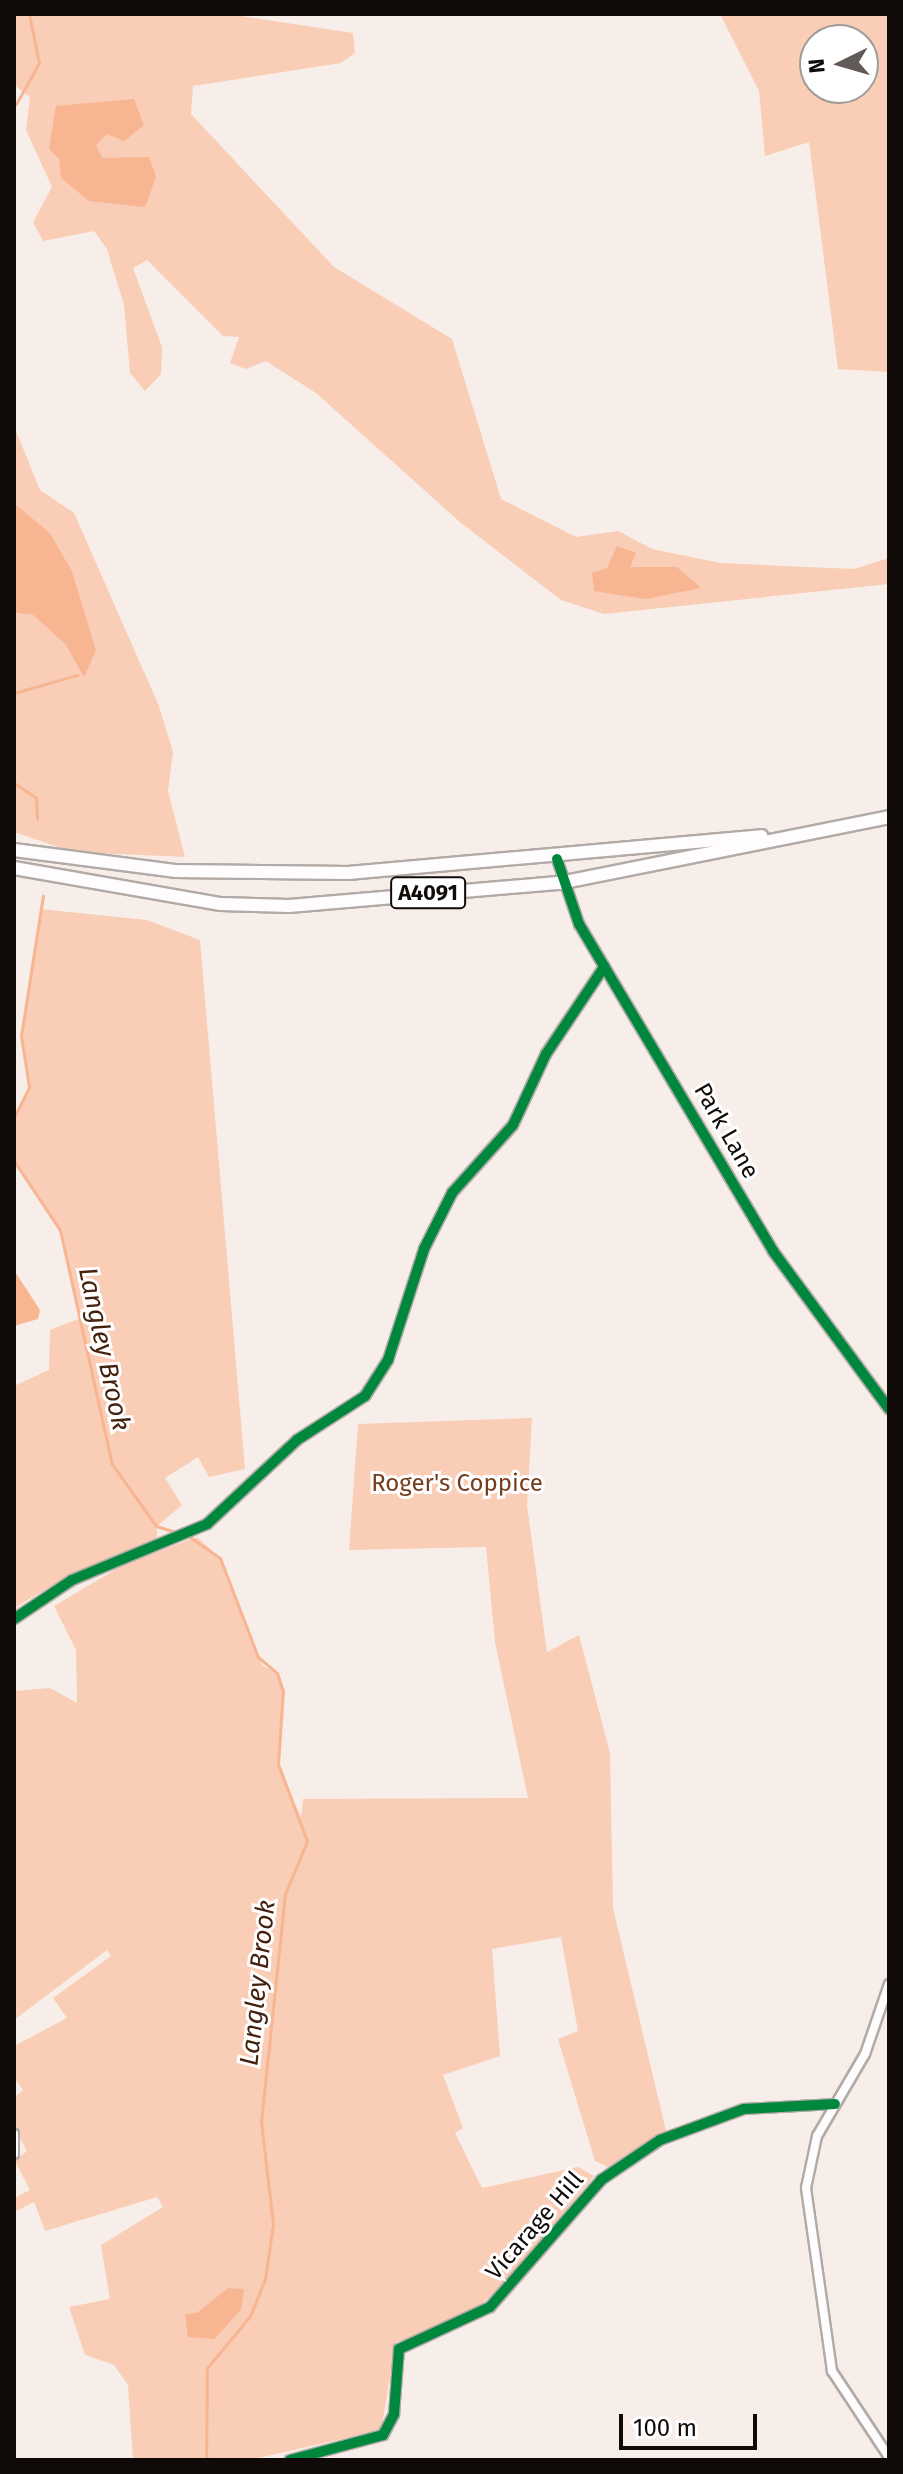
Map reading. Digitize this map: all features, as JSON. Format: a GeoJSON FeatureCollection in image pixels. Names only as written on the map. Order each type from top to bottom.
{"type":"FeatureCollection","features":[{"type":"Feature","properties":{"kind":"main road","name":"A4091"},"geometry":{"type":"LineString","coordinates":[[14,868],[258,906],[560,883],[889,817]]}},
{"type":"Feature","properties":{"kind":"main road","name":"A4091"},"geometry":{"type":"LineString","coordinates":[[14,850],[239,873],[557,859],[839,827]]}},
{"type":"Feature","properties":{"kind":"street","name":"Park Lane"},"geometry":{"type":"LineString","coordinates":[[557,859],[560,883],[604,967],[773,1251],[889,1409]]}},
{"type":"Feature","properties":{"kind":"street"},"geometry":{"type":"LineString","coordinates":[[14,1619],[72,1580],[207,1524],[297,1440],[365,1396],[388,1360],[424,1249],[452,1193],[513,1125],[546,1054],[604,967]]}},
{"type":"Feature","properties":{"kind":"street"},"geometry":{"type":"LineString","coordinates":[[889,1984],[865,2054],[812,2151],[806,2188],[822,2330],[845,2400],[889,2457]]}},
{"type":"Feature","properties":{"kind":"street","name":"Vicarage Hill"},"geometry":{"type":"LineString","coordinates":[[290,2460],[383,2435],[394,2414],[399,2349],[490,2307],[601,2180],[634,2157],[704,2120],[835,2104]]}},
{"type":"Feature","properties":{"kind":"street"},"geometry":{"type":"LineString","coordinates":[[14,2134],[14,2154]]}},
{"type":"Feature","properties":{"kind":"green space"},"geometry":{"type":"Polygon","coordinates":[[[14,14],[227,14],[353,33],[355,53],[341,63],[193,86],[191,114],[334,267],[452,339],[501,499],[576,537],[618,531],[652,549],[720,563],[854,569],[889,558],[889,584],[604,614],[561,600],[461,523],[316,393],[266,361],[246,369],[230,363],[239,337],[223,336],[147,260],[133,268],[162,347],[161,374],[145,391],[130,373],[124,305],[107,249],[94,231],[43,241],[33,222],[52,187],[26,130],[30,97],[14,85],[14,14]]]}},
{"type":"Feature","properties":{"kind":"green space"},"geometry":{"type":"Polygon","coordinates":[[[720,14],[889,14],[889,372],[838,369],[809,142],[765,156],[759,91],[720,14]]]}},
{"type":"Feature","properties":{"kind":"green space"},"geometry":{"type":"Polygon","coordinates":[[[14,426],[40,490],[74,513],[159,706],[173,752],[168,791],[185,857],[73,852],[14,832],[14,613],[33,615],[66,645],[96,650],[72,571],[50,533],[14,503],[14,426]]]}},
{"type":"Feature","properties":{"kind":"green space"},"geometry":{"type":"Polygon","coordinates":[[[40,909],[147,920],[200,940],[245,1469],[209,1477],[198,1457],[165,1478],[182,1505],[157,1526],[157,1540],[73,1573],[14,1608],[14,1386],[49,1370],[50,1330],[81,1318],[60,1230],[14,1161],[14,1117],[29,1087],[21,1036],[40,909]]]}},
{"type":"Feature","properties":{"kind":"green space","name":"Roger's Coppice"},"geometry":{"type":"Polygon","coordinates":[[[532,1418],[527,1505],[547,1652],[579,1635],[610,1753],[613,1908],[666,2131],[608,2167],[595,2161],[558,2039],[578,2031],[561,1937],[492,1949],[500,2056],[443,2075],[463,2128],[455,2133],[482,2188],[578,2167],[594,2176],[504,2284],[462,2321],[396,2342],[381,2430],[250,2460],[133,2460],[128,2385],[114,2365],[85,2355],[69,2307],[110,2299],[101,2245],[163,2207],[157,2197],[45,2231],[34,2202],[14,2212],[14,2198],[30,2190],[15,2161],[27,2151],[14,2128],[14,2098],[23,2090],[14,2077],[14,2046],[67,2018],[53,1998],[111,1956],[107,1950],[14,2020],[14,1691],[50,1688],[77,1703],[76,1650],[54,1606],[123,1565],[197,1537],[220,1558],[262,1665],[277,1673],[283,1691],[278,1764],[301,1818],[303,1799],[528,1798],[495,1642],[486,1547],[349,1550],[358,1424],[532,1418]]]}},
{"type":"Feature","properties":{"kind":"shaded area"},"geometry":{"type":"Polygon","coordinates":[[[134,99],[144,125],[124,141],[107,134],[96,145],[102,158],[149,157],[156,177],[145,207],[89,201],[61,178],[59,159],[49,149],[56,106],[134,99]]]}},
{"type":"Feature","properties":{"kind":"shaded area"},"geometry":{"type":"Polygon","coordinates":[[[14,503],[50,533],[72,571],[96,650],[84,677],[66,645],[33,615],[14,613],[14,503]]]}},
{"type":"Feature","properties":{"kind":"shaded area"},"geometry":{"type":"Polygon","coordinates":[[[617,546],[636,553],[630,567],[677,567],[701,588],[645,599],[594,591],[592,573],[607,568],[617,546]]]}},
{"type":"Feature","properties":{"kind":"shaded area"},"geometry":{"type":"Polygon","coordinates":[[[14,1270],[40,1310],[38,1319],[14,1326],[14,1270]]]}},
{"type":"Feature","properties":{"kind":"shaded area"},"geometry":{"type":"Polygon","coordinates":[[[228,2288],[244,2289],[241,2310],[214,2339],[188,2337],[185,2314],[197,2313],[228,2288]]]}},
{"type":"Feature","properties":{"kind":"waterway"},"geometry":{"type":"LineString","coordinates":[[16,104],[39,63],[29,14]]}},
{"type":"Feature","properties":{"kind":"waterway","name":"Langley Brook"},"geometry":{"type":"LineString","coordinates":[[14,693],[77,675]]}},
{"type":"Feature","properties":{"kind":"waterway","name":"Langley Brook"},"geometry":{"type":"LineString","coordinates":[[14,783],[36,798],[37,819]]}},
{"type":"Feature","properties":{"kind":"waterway","name":"Langley Brook"},"geometry":{"type":"LineString","coordinates":[[14,1117],[29,1087],[21,1036],[43,896]]}},
{"type":"Feature","properties":{"kind":"waterway","name":"Langley Brook"},"geometry":{"type":"LineString","coordinates":[[14,1161],[60,1230],[112,1464],[156,1526],[179,1533]]}},
{"type":"Feature","properties":{"kind":"waterway","name":"Langley Brook"},"geometry":{"type":"LineString","coordinates":[[187,1535],[220,1558],[258,1657],[277,1673],[283,1691],[278,1764],[307,1841],[285,1894],[261,2122],[273,2224],[265,2279],[250,2316],[207,2368],[206,2460]]}},
{"type":"Feature","properties":{"kind":"cycle path"},"geometry":{"type":"LineString","coordinates":[[557,859],[579,924],[773,1251],[889,1409]]}},
{"type":"Feature","properties":{"kind":"cycle path"},"geometry":{"type":"LineString","coordinates":[[14,1619],[72,1580],[207,1524],[297,1440],[365,1396],[388,1360],[424,1249],[452,1193],[513,1125],[546,1054],[604,967]]}},
{"type":"Feature","properties":{"kind":"cycle path"},"geometry":{"type":"LineString","coordinates":[[290,2460],[383,2435],[394,2414],[399,2349],[490,2307],[601,2180],[660,2140],[744,2109],[835,2104]]}}]}
